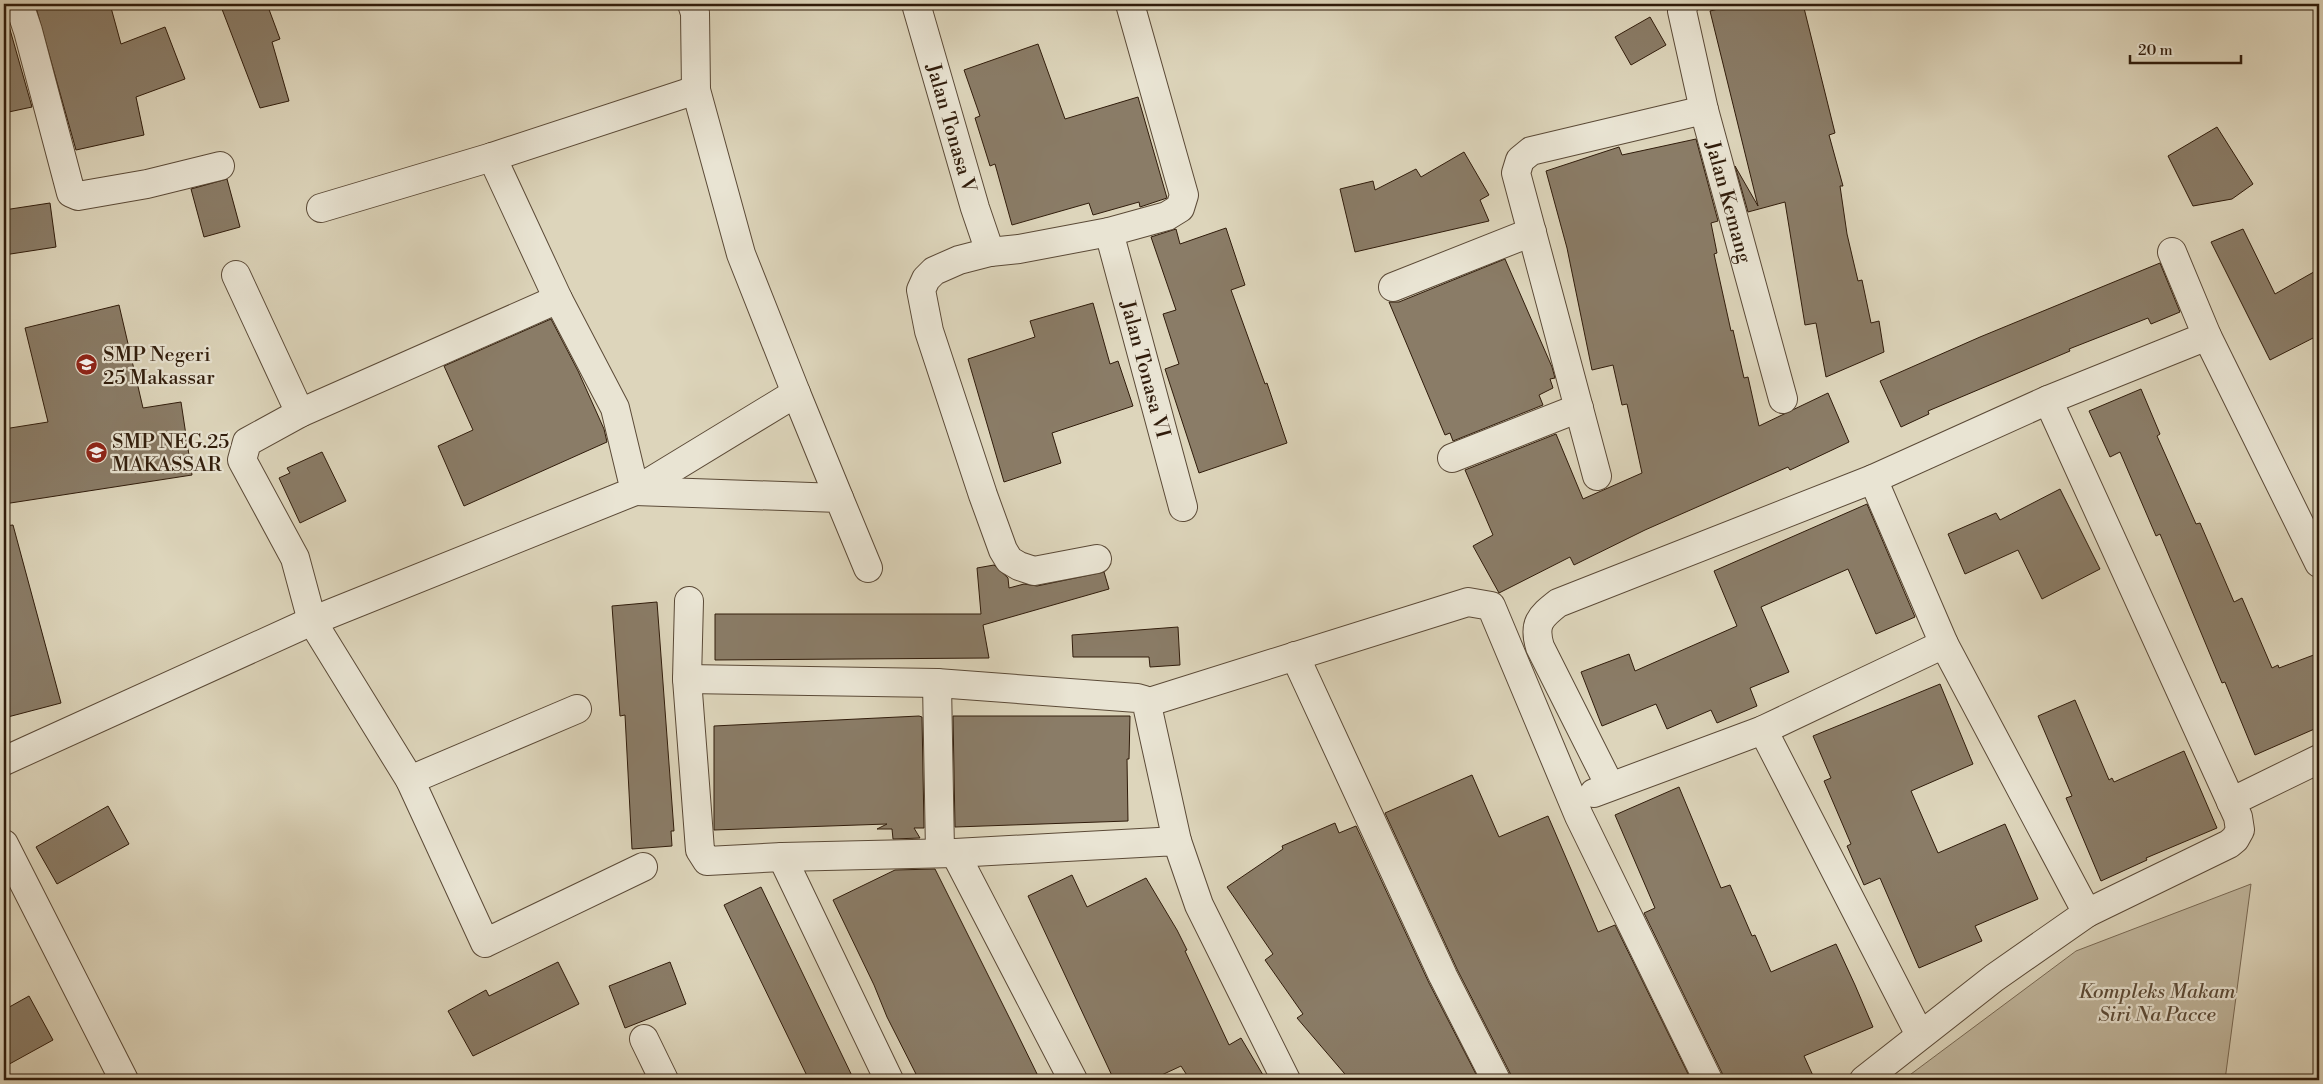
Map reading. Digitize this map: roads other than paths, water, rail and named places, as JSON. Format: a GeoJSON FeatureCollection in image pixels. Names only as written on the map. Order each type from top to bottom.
{"type":"FeatureCollection","features":[{"type":"Feature","properties":{"kind":"street"},"geometry":{"type":"LineString","coordinates":[[19,4],[34,49],[71,193],[78,196],[137,186],[220,166]]}},
{"type":"Feature","properties":{"kind":"street"},"geometry":{"type":"LineString","coordinates":[[692,4],[695,13],[696,90],[741,254],[838,498],[868,568]]}},
{"type":"Feature","properties":{"kind":"street","name":"Jalan Tonasa V"},"geometry":{"type":"LineString","coordinates":[[916,4],[975,208],[990,252]]}},
{"type":"Feature","properties":{"kind":"street"},"geometry":{"type":"LineString","coordinates":[[1097,559],[1034,570],[1019,566],[1009,560],[1003,550],[929,331],[921,290],[926,279],[934,271],[959,260],[990,252],[1019,249],[1109,232],[1167,216],[1180,208],[1184,196],[1130,4]]}},
{"type":"Feature","properties":{"kind":"street","name":"Jalan Kemang"},"geometry":{"type":"LineString","coordinates":[[1684,4],[1682,11],[1704,110],[1783,399]]}},
{"type":"Feature","properties":{"kind":"street"},"geometry":{"type":"LineString","coordinates":[[321,208],[492,157],[696,90]]}},
{"type":"Feature","properties":{"kind":"street"},"geometry":{"type":"LineString","coordinates":[[1597,476],[1516,173],[1520,160],[1531,152],[1704,110]]}},
{"type":"Feature","properties":{"kind":"street"},"geometry":{"type":"LineString","coordinates":[[492,157],[558,299],[615,408],[635,491]]}},
{"type":"Feature","properties":{"kind":"street","name":"Jalan Tonasa VI"},"geometry":{"type":"LineString","coordinates":[[1109,232],[1182,507]]}},
{"type":"Feature","properties":{"kind":"street"},"geometry":{"type":"LineString","coordinates":[[1393,288],[1532,232]]}},
{"type":"Feature","properties":{"kind":"street"},"geometry":{"type":"LineString","coordinates":[[2172,252],[2207,336],[2319,563]]}},
{"type":"Feature","properties":{"kind":"street"},"geometry":{"type":"LineString","coordinates":[[236,275],[300,413]]}},
{"type":"Feature","properties":{"kind":"street"},"geometry":{"type":"LineString","coordinates":[[558,299],[300,413],[247,442],[242,460],[295,558],[312,621],[410,780],[485,943],[642,867]]}},
{"type":"Feature","properties":{"kind":"street"},"geometry":{"type":"LineString","coordinates":[[1610,786],[1540,647],[1536,633],[1539,622],[1558,603],[1874,479],[2048,400],[2207,336]]}},
{"type":"Feature","properties":{"kind":"street"},"geometry":{"type":"LineString","coordinates":[[4,761],[312,621],[635,491],[796,393]]}},
{"type":"Feature","properties":{"kind":"street"},"geometry":{"type":"LineString","coordinates":[[1864,1080],[1994,978],[2087,914],[2229,844],[2235,839],[2240,830],[2231,802],[2048,400]]}},
{"type":"Feature","properties":{"kind":"street"},"geometry":{"type":"LineString","coordinates":[[1452,458],[1579,408]]}},
{"type":"Feature","properties":{"kind":"street"},"geometry":{"type":"LineString","coordinates":[[1874,479],[1944,644],[2087,914]]}},
{"type":"Feature","properties":{"kind":"street"},"geometry":{"type":"LineString","coordinates":[[635,491],[838,498]]}},
{"type":"Feature","properties":{"kind":"street"},"geometry":{"type":"LineString","coordinates":[[688,601],[687,679],[700,850],[707,861],[948,852],[1177,840]]}},
{"type":"Feature","properties":{"kind":"street"},"geometry":{"type":"LineString","coordinates":[[1146,703],[1468,602],[1491,606],[1579,816],[1708,1080]]}},
{"type":"Feature","properties":{"kind":"street"},"geometry":{"type":"LineString","coordinates":[[1576,807],[1584,797],[1763,730],[1944,644]]}},
{"type":"Feature","properties":{"kind":"street"},"geometry":{"type":"LineString","coordinates":[[1295,656],[1443,976],[1496,1080]]}},
{"type":"Feature","properties":{"kind":"street"},"geometry":{"type":"LineString","coordinates":[[687,679],[937,683],[1138,698],[1146,703],[1177,840],[1199,905],[1286,1080]]}},
{"type":"Feature","properties":{"kind":"street"},"geometry":{"type":"LineString","coordinates":[[937,683],[948,852],[1073,1080]]}},
{"type":"Feature","properties":{"kind":"street"},"geometry":{"type":"LineString","coordinates":[[410,780],[577,709]]}},
{"type":"Feature","properties":{"kind":"street"},"geometry":{"type":"LineString","coordinates":[[1763,730],[1920,1036]]}},
{"type":"Feature","properties":{"kind":"street"},"geometry":{"type":"LineString","coordinates":[[2231,802],[2319,759]]}},
{"type":"Feature","properties":{"kind":"street"},"geometry":{"type":"LineString","coordinates":[[4,844],[124,1080]]}},
{"type":"Feature","properties":{"kind":"street"},"geometry":{"type":"LineString","coordinates":[[782,857],[889,1080]]}},
{"type":"Feature","properties":{"kind":"street"},"geometry":{"type":"LineString","coordinates":[[644,1039],[664,1080]]}},
{"type":"Feature","properties":{"kind":"place","name":"SMP Negeri 25 Makassar"},"geometry":{"type":"Point","coordinates":[87,365]}},
{"type":"Feature","properties":{"kind":"place","name":"SMP NEG.25 MAKASSAR"},"geometry":{"type":"Point","coordinates":[96,452]}},
{"type":"Feature","properties":{"kind":"park label","name":"Kompleks Makam Siri Na Pacce"},"geometry":{"type":"Point","coordinates":[2157,1002]}}]}
